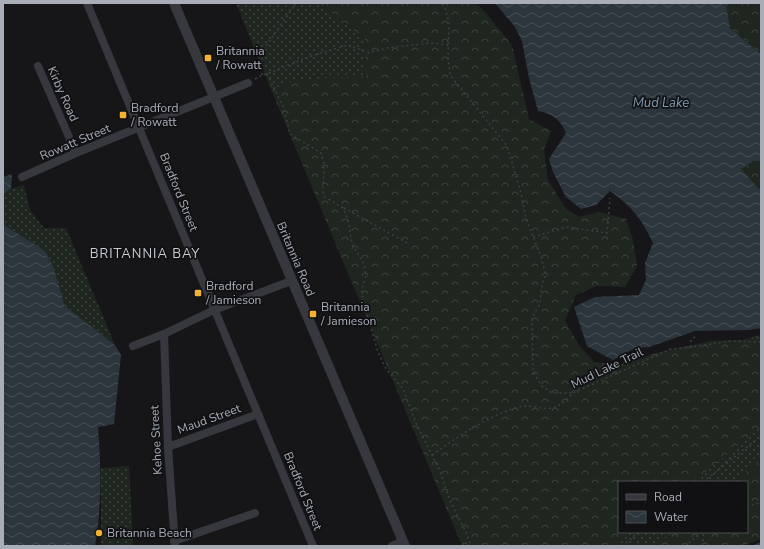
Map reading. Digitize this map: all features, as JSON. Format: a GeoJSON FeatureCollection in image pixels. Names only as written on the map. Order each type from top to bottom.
{"type":"FeatureCollection","features":[{"type":"Feature","properties":{"kind":"street","name":"Bradford Street"},"geometry":{"type":"LineString","coordinates":[[86,3],[313,546]]}},
{"type":"Feature","properties":{"kind":"street","name":"Britannia Road"},"geometry":{"type":"LineString","coordinates":[[174,3],[404,544]]}},
{"type":"Feature","properties":{"kind":"street","name":"Kirby Road"},"geometry":{"type":"LineString","coordinates":[[38,66],[76,153]]}},
{"type":"Feature","properties":{"kind":"street","name":"Rowatt Street"},"geometry":{"type":"LineString","coordinates":[[22,177],[76,153],[248,84]]}},
{"type":"Feature","properties":{"kind":"street"},"geometry":{"type":"LineString","coordinates":[[133,346],[164,334],[214,310],[292,281]]}},
{"type":"Feature","properties":{"kind":"street","name":"Kehoe Street"},"geometry":{"type":"LineString","coordinates":[[164,334],[168,447],[174,544]]}},
{"type":"Feature","properties":{"kind":"street","name":"Maud Street"},"geometry":{"type":"LineString","coordinates":[[168,447],[258,414]]}},
{"type":"Feature","properties":{"kind":"street"},"geometry":{"type":"LineString","coordinates":[[174,544],[255,513]]}},
{"type":"Feature","properties":{"kind":"street"},"geometry":{"type":"LineString","coordinates":[[392,546],[404,544]]}},
{"type":"Feature","properties":{"kind":"lane"},"geometry":{"type":"LineString","coordinates":[[756,546],[761,544]]}},
{"type":"Feature","properties":{"kind":"path"},"geometry":{"type":"LineString","coordinates":[[262,75],[262,56],[266,46],[296,3]]}},
{"type":"Feature","properties":{"kind":"path"},"geometry":{"type":"LineString","coordinates":[[444,3],[449,23],[448,57],[450,75],[507,146],[521,193],[526,219],[546,275],[542,284],[540,303],[532,318],[533,372],[542,386],[552,393],[573,393]]}},
{"type":"Feature","properties":{"kind":"path"},"geometry":{"type":"LineString","coordinates":[[248,84],[262,75],[314,55],[348,46],[369,53],[387,48],[431,43],[449,45]]}},
{"type":"Feature","properties":{"kind":"path"},"geometry":{"type":"LineString","coordinates":[[267,74],[283,106],[290,134],[320,154],[324,163],[323,192],[325,197],[342,208],[409,244]]}},
{"type":"Feature","properties":{"kind":"path"},"geometry":{"type":"LineString","coordinates":[[533,237],[566,227],[607,233],[610,198]]}},
{"type":"Feature","properties":{"kind":"path"},"geometry":{"type":"LineString","coordinates":[[342,208],[348,219],[352,244],[364,264],[366,276],[362,289],[363,301],[378,352],[386,369],[403,389],[416,423],[440,471],[450,502],[465,530],[471,546]]}},
{"type":"Feature","properties":{"kind":"path"},"geometry":{"type":"LineString","coordinates":[[691,347],[691,340],[696,336]]}},
{"type":"Feature","properties":{"kind":"path","name":"Mud Lake Trail"},"geometry":{"type":"LineString","coordinates":[[432,455],[498,415],[517,408],[528,406],[544,409],[554,408],[566,401],[573,393],[670,349],[730,341],[761,342]]}},
{"type":"Feature","properties":{"kind":"path"},"geometry":{"type":"LineString","coordinates":[[704,481],[761,436]]}},
{"type":"Feature","properties":{"kind":"path"},"geometry":{"type":"LineString","coordinates":[[748,507],[761,502]]}},
{"type":"Feature","properties":{"kind":"path"},"geometry":{"type":"LineString","coordinates":[[622,546],[638,533]]}},
{"type":"Feature","properties":{"kind":"path"},"geometry":{"type":"LineString","coordinates":[[685,546],[702,533]]}},
{"type":"Feature","properties":{"kind":"path"},"geometry":{"type":"LineString","coordinates":[[702,546],[703,533]]}},
{"type":"Feature","properties":{"kind":"green space"},"geometry":{"type":"Polygon","coordinates":[[[236,3],[318,3],[365,39],[366,77],[293,80],[273,94],[236,3]]]}},
{"type":"Feature","properties":{"kind":"green space"},"geometry":{"type":"Polygon","coordinates":[[[318,3],[476,3],[512,45],[529,119],[551,131],[544,150],[548,180],[566,209],[579,217],[599,212],[626,219],[633,240],[637,266],[625,287],[596,286],[576,295],[565,321],[579,345],[594,362],[619,365],[652,354],[710,341],[742,340],[761,335],[761,427],[694,481],[618,481],[618,533],[630,533],[614,546],[462,546],[273,94],[293,80],[366,76],[365,39],[318,3]]]}},
{"type":"Feature","properties":{"kind":"green space"},"geometry":{"type":"Polygon","coordinates":[[[726,3],[761,3],[761,54],[730,28],[726,3]]]}},
{"type":"Feature","properties":{"kind":"green space"},"geometry":{"type":"Polygon","coordinates":[[[754,161],[761,161],[761,191],[741,169],[754,161]]]}},
{"type":"Feature","properties":{"kind":"green space"},"geometry":{"type":"Polygon","coordinates":[[[24,185],[30,210],[44,228],[66,228],[115,345],[65,306],[53,266],[45,251],[3,224],[3,194],[11,189],[24,185]]]}},
{"type":"Feature","properties":{"kind":"green space"},"geometry":{"type":"Polygon","coordinates":[[[761,419],[761,459],[734,481],[683,481],[761,419]]]}},
{"type":"Feature","properties":{"kind":"green space"},"geometry":{"type":"Polygon","coordinates":[[[761,459],[761,539],[743,546],[656,546],[672,533],[748,533],[748,481],[734,481],[761,459]]]}},
{"type":"Feature","properties":{"kind":"green space"},"geometry":{"type":"Polygon","coordinates":[[[129,466],[133,546],[101,546],[101,468],[129,466]]]}},
{"type":"Feature","properties":{"kind":"green space"},"geometry":{"type":"Polygon","coordinates":[[[619,533],[672,533],[663,546],[602,546],[619,533]]]}},
{"type":"Feature","properties":{"kind":"water","name":"Mud Lake"},"geometry":{"type":"Polygon","coordinates":[[[495,3],[726,3],[730,28],[761,54],[761,161],[754,161],[741,169],[761,191],[761,328],[748,330],[695,331],[649,347],[635,348],[613,360],[587,346],[574,307],[595,297],[639,295],[646,280],[645,263],[653,243],[636,214],[610,191],[596,205],[581,209],[566,197],[553,172],[549,159],[566,133],[561,124],[555,118],[538,111],[529,78],[522,41],[515,27],[495,3]]]}},
{"type":"Feature","properties":{"kind":"water"},"geometry":{"type":"Polygon","coordinates":[[[12,174],[11,189],[3,194],[3,177],[12,174]]]}},
{"type":"Feature","properties":{"kind":"water"},"geometry":{"type":"Polygon","coordinates":[[[3,224],[45,251],[53,266],[65,306],[115,345],[121,355],[114,424],[98,427],[100,486],[99,516],[95,546],[3,546],[3,224]]]}},
{"type":"Feature","properties":{"kind":"place","name":"Britannia / Rowatt"},"geometry":{"type":"Point","coordinates":[208,58]}},
{"type":"Feature","properties":{"kind":"place","name":"Bradford / Rowatt"},"geometry":{"type":"Point","coordinates":[123,115]}},
{"type":"Feature","properties":{"kind":"place","name":"Bradford / Jamieson"},"geometry":{"type":"Point","coordinates":[198,293]}},
{"type":"Feature","properties":{"kind":"place","name":"Britannia / Jamieson"},"geometry":{"type":"Point","coordinates":[313,314]}},
{"type":"Feature","properties":{"kind":"place","name":"Britannia Beach"},"geometry":{"type":"Point","coordinates":[99,533]}},
{"type":"Feature","properties":{"kind":"district","name":"BRITANNIA BAY"},"geometry":{"type":"Point","coordinates":[145,254]}}]}
